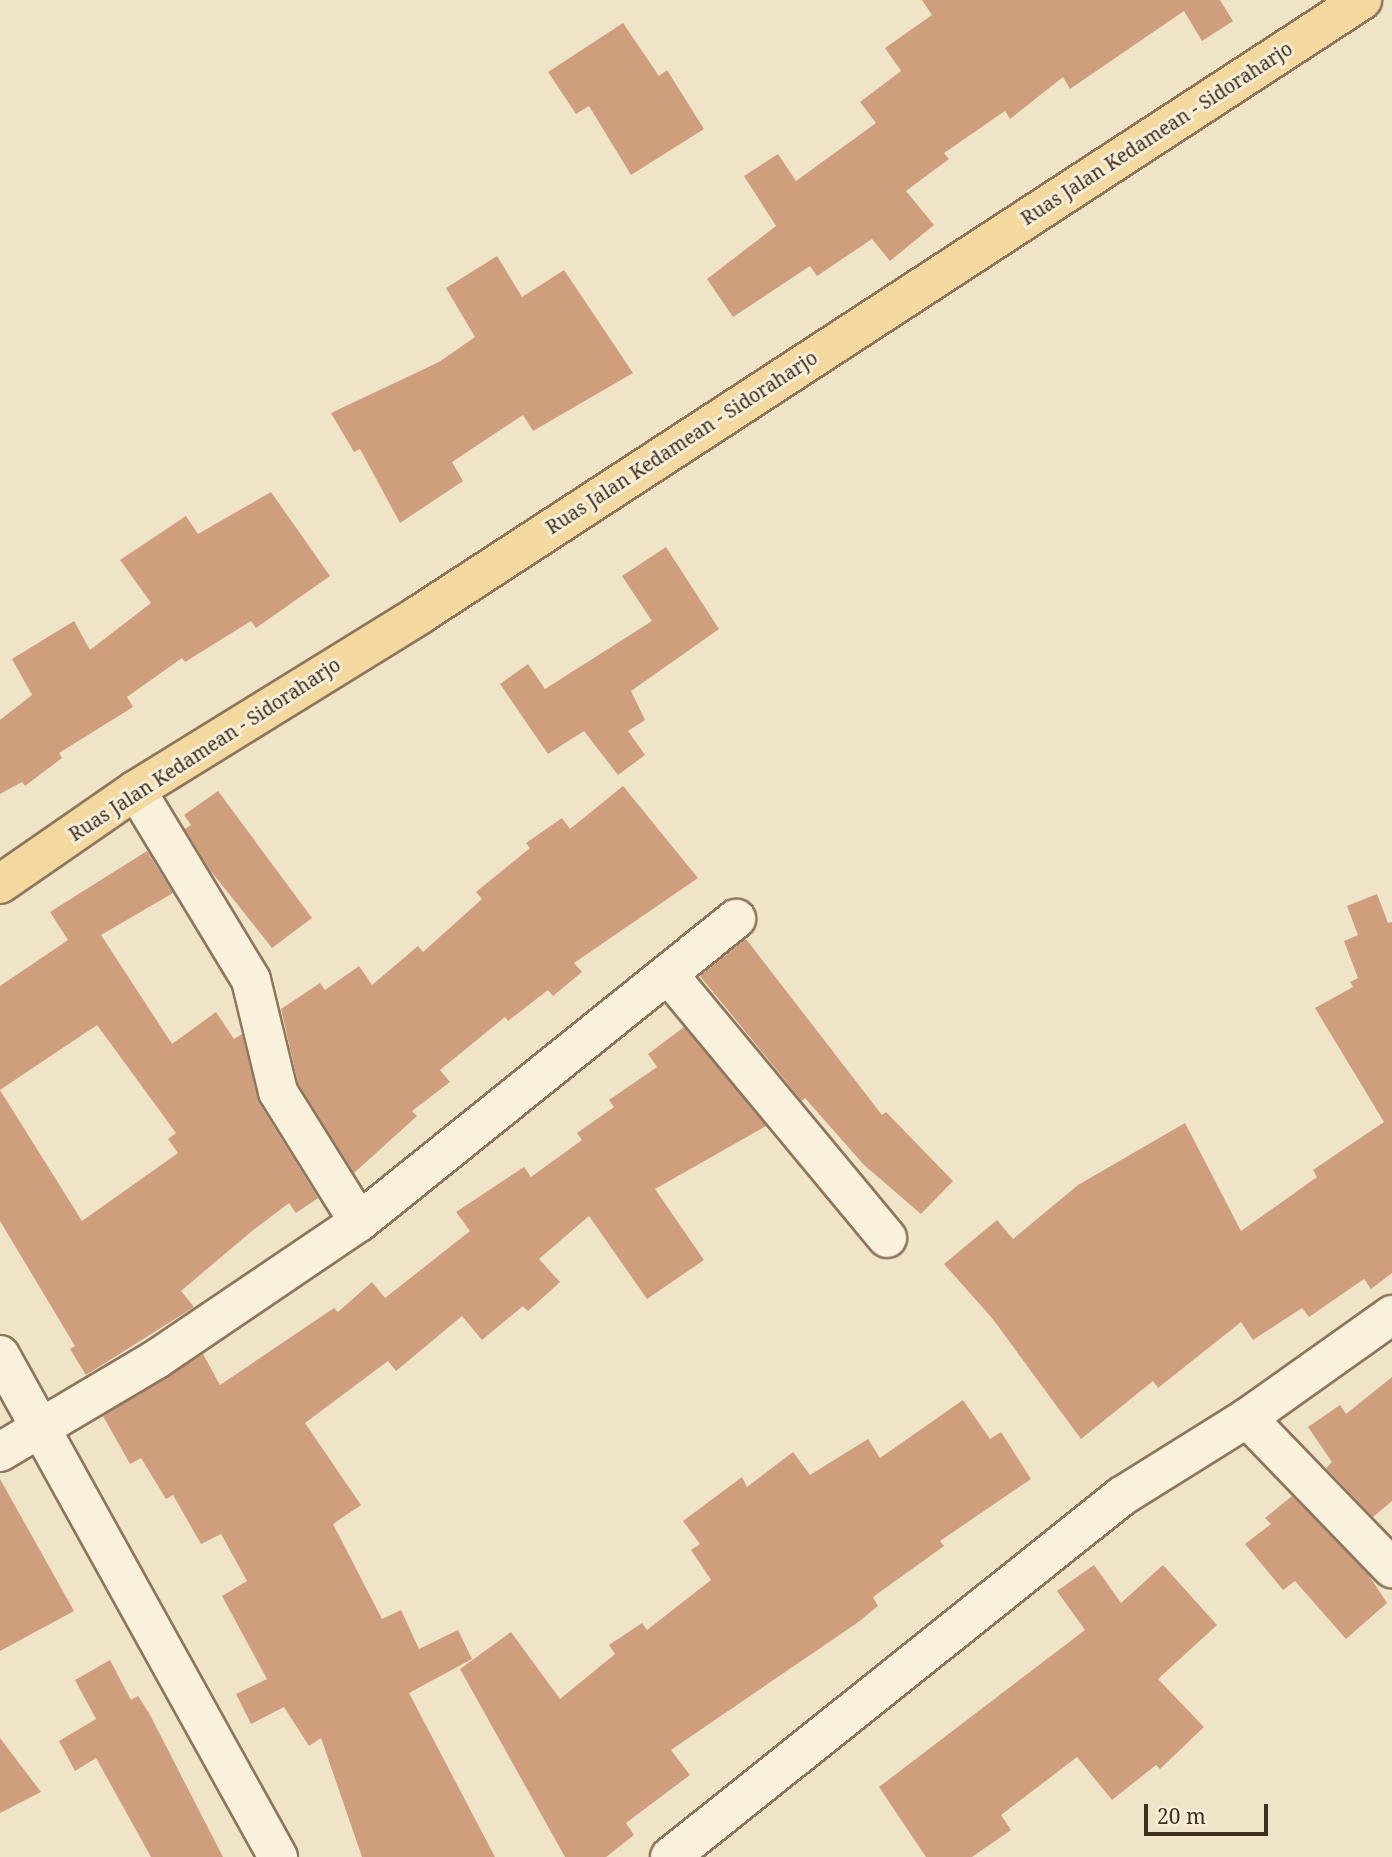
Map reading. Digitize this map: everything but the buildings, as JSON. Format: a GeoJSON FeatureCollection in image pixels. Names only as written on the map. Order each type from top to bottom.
{"type":"FeatureCollection","features":[{"type":"Feature","properties":{"kind":"main road","name":"Ruas Jalan Kedamean - Sidoraharjo"},"geometry":{"type":"LineString","coordinates":[[0,884],[136,790],[419,615],[1362,0]]}},
{"type":"Feature","properties":{"kind":"street"},"geometry":{"type":"LineString","coordinates":[[136,790],[251,980],[278,1092],[359,1222]]}},
{"type":"Feature","properties":{"kind":"street"},"geometry":{"type":"LineString","coordinates":[[0,1452],[39,1426],[158,1357],[359,1222],[736,919]]}},
{"type":"Feature","properties":{"kind":"street"},"geometry":{"type":"LineString","coordinates":[[668,974],[887,1238]]}},
{"type":"Feature","properties":{"kind":"street"},"geometry":{"type":"LineString","coordinates":[[670,1857],[1122,1496],[1247,1418],[1392,1315]]}},
{"type":"Feature","properties":{"kind":"street"},"geometry":{"type":"LineString","coordinates":[[0,1354],[278,1857]]}},
{"type":"Feature","properties":{"kind":"street"},"geometry":{"type":"LineString","coordinates":[[1247,1418],[1392,1568]]}}]}
